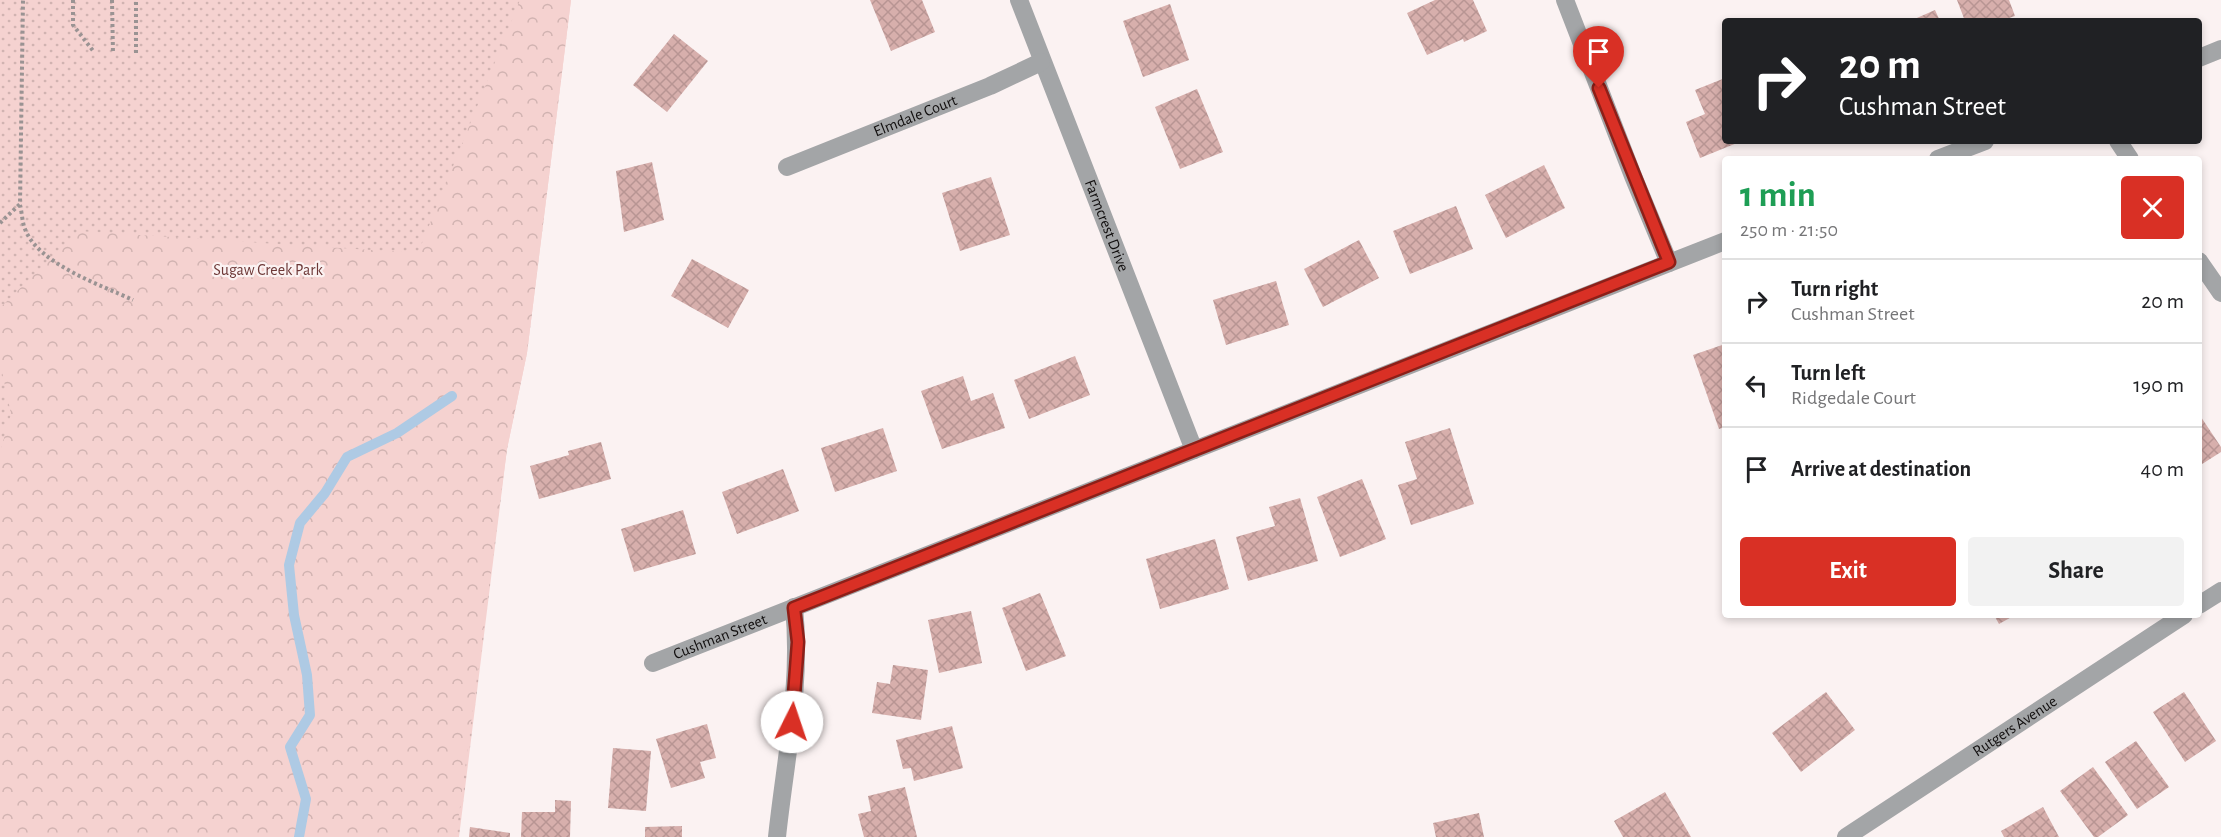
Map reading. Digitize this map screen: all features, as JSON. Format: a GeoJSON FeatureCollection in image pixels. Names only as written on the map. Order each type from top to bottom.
{"type":"FeatureCollection","features":[{"type":"Feature","properties":{"kind":"street","name":"Farmcrest Drive"},"geometry":{"type":"LineString","coordinates":[[1018,0],[1194,450]]}},
{"type":"Feature","properties":{"kind":"street"},"geometry":{"type":"LineString","coordinates":[[1564,0],[1669,262]]}},
{"type":"Feature","properties":{"kind":"street"},"geometry":{"type":"LineString","coordinates":[[2202,57],[2221,49]]}},
{"type":"Feature","properties":{"kind":"street","name":"Elmdale Court"},"geometry":{"type":"LineString","coordinates":[[787,167],[990,86],[1041,62]]}},
{"type":"Feature","properties":{"kind":"street"},"geometry":{"type":"LineString","coordinates":[[1946,156],[1977,144]]}},
{"type":"Feature","properties":{"kind":"street","name":"Cushman Street"},"geometry":{"type":"LineString","coordinates":[[653,663],[1722,242]]}},
{"type":"Feature","properties":{"kind":"street"},"geometry":{"type":"LineString","coordinates":[[2202,265],[2221,293]]}},
{"type":"Feature","properties":{"kind":"street"},"geometry":{"type":"LineString","coordinates":[[2202,603],[2221,591]]}},
{"type":"Feature","properties":{"kind":"street"},"geometry":{"type":"LineString","coordinates":[[777,837],[792,722],[798,642],[794,608]]}},
{"type":"Feature","properties":{"kind":"street","name":"Rutgers Avenue"},"geometry":{"type":"LineString","coordinates":[[1846,837],[2179,618]]}},
{"type":"Feature","properties":{"kind":"path"},"geometry":{"type":"LineString","coordinates":[[23,0],[20,204],[25,229],[36,247],[69,270],[133,300]]}},
{"type":"Feature","properties":{"kind":"path"},"geometry":{"type":"LineString","coordinates":[[73,0],[72,25],[94,52]]}},
{"type":"Feature","properties":{"kind":"path"},"geometry":{"type":"LineString","coordinates":[[112,0],[113,53]]}},
{"type":"Feature","properties":{"kind":"path"},"geometry":{"type":"LineString","coordinates":[[136,0],[136,53]]}},
{"type":"Feature","properties":{"kind":"path"},"geometry":{"type":"LineString","coordinates":[[0,222],[20,204]]}},
{"type":"Feature","properties":{"kind":"green space","name":"Sugaw Creek Park"},"geometry":{"type":"Polygon","coordinates":[[[0,0],[571,0],[527,353],[507,449],[459,837],[0,837],[0,0]]]}},
{"type":"Feature","properties":{"kind":"green space","name":"Sugaw Creek Park"},"geometry":{"type":"Polygon","coordinates":[[[520,0],[571,0],[527,353],[507,449],[456,837],[0,837],[0,452],[11,414],[0,362],[0,308],[78,231],[418,253],[520,0]]]}},
{"type":"Feature","properties":{"kind":"building"},"geometry":{"type":"Polygon","coordinates":[[[870,0],[922,0],[935,32],[891,51],[870,0]]]}},
{"type":"Feature","properties":{"kind":"building"},"geometry":{"type":"Polygon","coordinates":[[[1435,0],[1473,0],[1487,31],[1427,55],[1407,13],[1435,0]]]}},
{"type":"Feature","properties":{"kind":"building"},"geometry":{"type":"Polygon","coordinates":[[[1957,0],[2009,0],[2015,16],[2009,18],[1964,18],[1957,0]]]}},
{"type":"Feature","properties":{"kind":"building"},"geometry":{"type":"Polygon","coordinates":[[[1170,4],[1189,60],[1143,77],[1123,21],[1170,4]]]}},
{"type":"Feature","properties":{"kind":"building"},"geometry":{"type":"Polygon","coordinates":[[[1935,10],[1939,18],[1917,18],[1935,10]]]}},
{"type":"Feature","properties":{"kind":"building"},"geometry":{"type":"Polygon","coordinates":[[[674,34],[708,61],[667,112],[633,85],[674,34]]]}},
{"type":"Feature","properties":{"kind":"building"},"geometry":{"type":"Polygon","coordinates":[[[1722,79],[1722,144],[1735,144],[1700,158],[1686,122],[1705,114],[1695,90],[1722,79]]]}},
{"type":"Feature","properties":{"kind":"building"},"geometry":{"type":"Polygon","coordinates":[[[1197,89],[1223,152],[1180,169],[1155,107],[1197,89]]]}},
{"type":"Feature","properties":{"kind":"building"},"geometry":{"type":"Polygon","coordinates":[[[652,162],[664,220],[624,232],[616,171],[652,162]]]}},
{"type":"Feature","properties":{"kind":"building"},"geometry":{"type":"Polygon","coordinates":[[[1544,165],[1565,208],[1506,238],[1485,195],[1544,165]]]}},
{"type":"Feature","properties":{"kind":"building"},"geometry":{"type":"Polygon","coordinates":[[[991,177],[1010,235],[960,251],[942,193],[991,177]]]}},
{"type":"Feature","properties":{"kind":"building"},"geometry":{"type":"Polygon","coordinates":[[[1456,206],[1473,249],[1410,274],[1393,231],[1456,206]]]}},
{"type":"Feature","properties":{"kind":"building"},"geometry":{"type":"Polygon","coordinates":[[[1359,240],[1379,278],[1323,307],[1304,269],[1359,240]]]}},
{"type":"Feature","properties":{"kind":"building"},"geometry":{"type":"Polygon","coordinates":[[[692,259],[749,290],[728,328],[671,296],[692,259]]]}},
{"type":"Feature","properties":{"kind":"building"},"geometry":{"type":"Polygon","coordinates":[[[1276,281],[1289,325],[1226,345],[1213,300],[1276,281]]]}},
{"type":"Feature","properties":{"kind":"building"},"geometry":{"type":"Polygon","coordinates":[[[1722,345],[1722,428],[1719,429],[1693,355],[1722,345]]]}},
{"type":"Feature","properties":{"kind":"building"},"geometry":{"type":"Polygon","coordinates":[[[1075,356],[1090,395],[1029,419],[1014,380],[1075,356]]]}},
{"type":"Feature","properties":{"kind":"building"},"geometry":{"type":"Polygon","coordinates":[[[963,376],[971,401],[993,393],[1005,428],[942,449],[921,391],[963,376]]]}},
{"type":"Feature","properties":{"kind":"building"},"geometry":{"type":"Polygon","coordinates":[[[2202,418],[2221,447],[2221,452],[2202,464],[2202,418]]]}},
{"type":"Feature","properties":{"kind":"building"},"geometry":{"type":"Polygon","coordinates":[[[883,428],[897,471],[835,492],[821,448],[883,428]]]}},
{"type":"Feature","properties":{"kind":"building"},"geometry":{"type":"Polygon","coordinates":[[[1450,428],[1474,504],[1411,525],[1398,485],[1417,479],[1405,442],[1450,428]]]}},
{"type":"Feature","properties":{"kind":"building"},"geometry":{"type":"Polygon","coordinates":[[[601,442],[611,479],[539,499],[530,466],[569,455],[568,451],[601,442]]]}},
{"type":"Feature","properties":{"kind":"building"},"geometry":{"type":"Polygon","coordinates":[[[783,469],[799,511],[737,534],[722,492],[783,469]]]}},
{"type":"Feature","properties":{"kind":"building"},"geometry":{"type":"Polygon","coordinates":[[[1362,479],[1386,539],[1340,557],[1317,497],[1362,479]]]}},
{"type":"Feature","properties":{"kind":"building"},"geometry":{"type":"Polygon","coordinates":[[[1300,498],[1318,561],[1248,581],[1236,537],[1275,526],[1269,507],[1300,498]]]}},
{"type":"Feature","properties":{"kind":"building"},"geometry":{"type":"Polygon","coordinates":[[[683,510],[696,554],[634,572],[621,529],[683,510]]]}},
{"type":"Feature","properties":{"kind":"building"},"geometry":{"type":"Polygon","coordinates":[[[1215,539],[1229,589],[1160,609],[1146,559],[1215,539]]]}},
{"type":"Feature","properties":{"kind":"building"},"geometry":{"type":"Polygon","coordinates":[[[1040,593],[1066,656],[1026,671],[1002,608],[1040,593]]]}},
{"type":"Feature","properties":{"kind":"building"},"geometry":{"type":"Polygon","coordinates":[[[971,611],[982,663],[939,673],[928,620],[971,611]]]}},
{"type":"Feature","properties":{"kind":"building"},"geometry":{"type":"Polygon","coordinates":[[[1996,618],[2010,618],[1999,624],[1996,618]]]}},
{"type":"Feature","properties":{"kind":"building"},"geometry":{"type":"Polygon","coordinates":[[[893,665],[928,670],[921,720],[872,713],[877,682],[890,684],[893,665]]]}},
{"type":"Feature","properties":{"kind":"building"},"geometry":{"type":"Polygon","coordinates":[[[1826,692],[1855,730],[1801,772],[1772,733],[1826,692]]]}},
{"type":"Feature","properties":{"kind":"building"},"geometry":{"type":"Polygon","coordinates":[[[2184,692],[2216,741],[2185,762],[2153,712],[2184,692]]]}},
{"type":"Feature","properties":{"kind":"building"},"geometry":{"type":"Polygon","coordinates":[[[707,724],[716,758],[700,762],[705,778],[671,788],[656,739],[707,724]]]}},
{"type":"Feature","properties":{"kind":"building"},"geometry":{"type":"Polygon","coordinates":[[[952,726],[963,768],[914,781],[911,768],[903,769],[896,740],[952,726]]]}},
{"type":"Feature","properties":{"kind":"building"},"geometry":{"type":"Polygon","coordinates":[[[2136,741],[2169,787],[2137,809],[2105,762],[2136,741]]]}},
{"type":"Feature","properties":{"kind":"building"},"geometry":{"type":"Polygon","coordinates":[[[613,748],[651,751],[646,811],[608,808],[613,748]]]}},
{"type":"Feature","properties":{"kind":"building"},"geometry":{"type":"Polygon","coordinates":[[[2093,767],[2128,815],[2098,837],[2094,837],[2060,791],[2093,767]]]}},
{"type":"Feature","properties":{"kind":"building"},"geometry":{"type":"Polygon","coordinates":[[[905,787],[917,837],[864,837],[858,814],[871,811],[868,796],[905,787]]]}},
{"type":"Feature","properties":{"kind":"building"},"geometry":{"type":"Polygon","coordinates":[[[1665,792],[1691,837],[1623,837],[1614,821],[1665,792]]]}},
{"type":"Feature","properties":{"kind":"building"},"geometry":{"type":"Polygon","coordinates":[[[555,800],[571,801],[570,837],[521,837],[522,812],[555,812],[555,800]]]}},
{"type":"Feature","properties":{"kind":"building"},"geometry":{"type":"Polygon","coordinates":[[[2043,807],[2059,837],[2004,837],[2001,831],[2043,807]]]}},
{"type":"Feature","properties":{"kind":"building"},"geometry":{"type":"Polygon","coordinates":[[[1479,813],[1484,837],[1436,837],[1433,823],[1479,813]]]}},
{"type":"Feature","properties":{"kind":"building"},"geometry":{"type":"Polygon","coordinates":[[[682,826],[682,837],[645,837],[645,827],[682,826]]]}},
{"type":"Feature","properties":{"kind":"building"},"geometry":{"type":"Polygon","coordinates":[[[470,827],[510,833],[510,837],[469,837],[470,827]]]}},
{"type":"Feature","properties":{"kind":"waterway"},"geometry":{"type":"LineString","coordinates":[[299,837],[306,799],[290,747],[310,715],[307,675],[294,615],[289,565],[300,523],[325,493],[347,457],[397,433],[452,396]]}},
{"type":"Feature","properties":{"kind":"route"},"geometry":{"type":"LineString","coordinates":[[792,722],[798,642],[794,608],[1669,262],[1599,88]]}}]}
